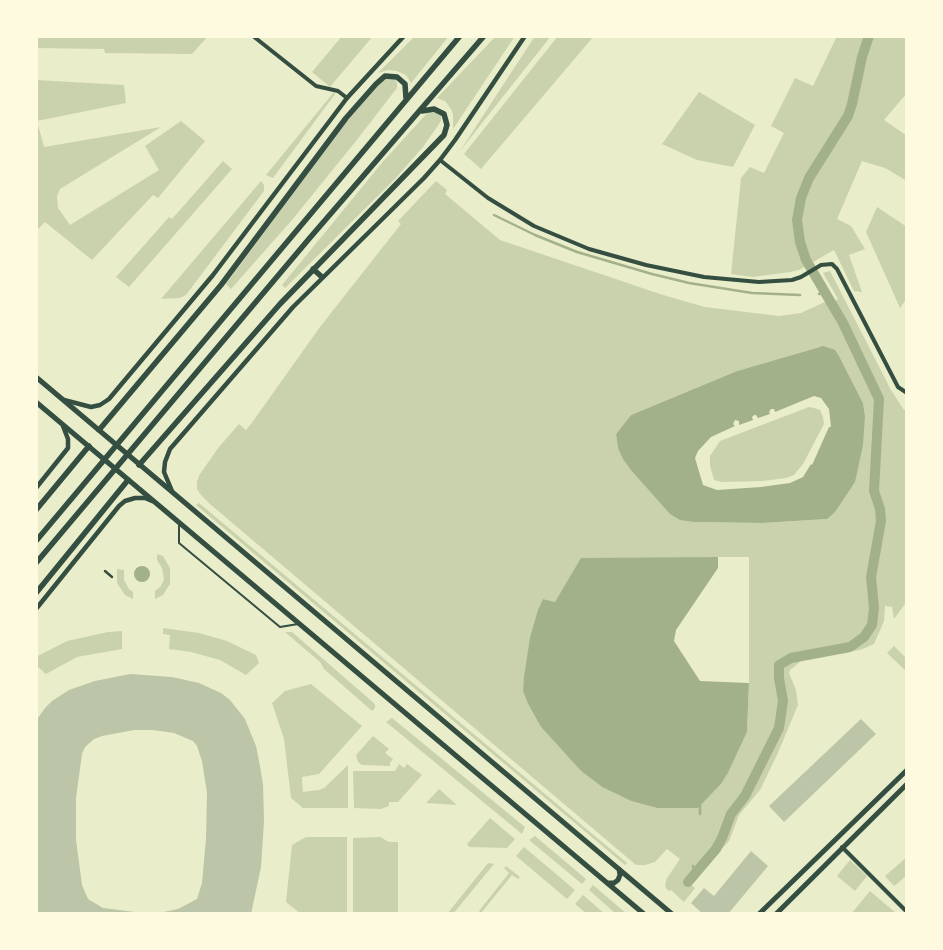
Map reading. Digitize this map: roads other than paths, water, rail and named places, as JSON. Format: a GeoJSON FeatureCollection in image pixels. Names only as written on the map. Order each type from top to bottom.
{"type":"FeatureCollection","features":[{"type":"Feature","properties":{"kind":"main road"},"geometry":{"type":"LineString","coordinates":[[36,542],[460,36]]}},
{"type":"Feature","properties":{"kind":"main road"},"geometry":{"type":"LineString","coordinates":[[36,563],[308,240],[484,36]]}},
{"type":"Feature","properties":{"kind":"main road"},"geometry":{"type":"LineString","coordinates":[[99,430],[221,286],[346,118],[376,84],[382,78],[388,76],[399,78],[406,86],[406,100]]}},
{"type":"Feature","properties":{"kind":"main road"},"geometry":{"type":"LineString","coordinates":[[139,464],[280,304],[402,180],[445,133],[447,122],[442,113],[431,109],[420,112]]}},
{"type":"Feature","properties":{"kind":"main road"},"geometry":{"type":"LineString","coordinates":[[314,269],[322,277]]}},
{"type":"Feature","properties":{"kind":"main road"},"geometry":{"type":"LineString","coordinates":[[36,377],[672,914]]}},
{"type":"Feature","properties":{"kind":"main road"},"geometry":{"type":"LineString","coordinates":[[36,402],[644,914]]}},
{"type":"Feature","properties":{"kind":"main road"},"geometry":{"type":"LineString","coordinates":[[36,510],[89,446]]}},
{"type":"Feature","properties":{"kind":"main road"},"geometry":{"type":"LineString","coordinates":[[36,592],[128,480]]}},
{"type":"Feature","properties":{"kind":"main road"},"geometry":{"type":"LineString","coordinates":[[759,914],[907,770]]}},
{"type":"Feature","properties":{"kind":"main road"},"geometry":{"type":"LineString","coordinates":[[776,914],[907,784]]}},
{"type":"Feature","properties":{"kind":"main road"},"geometry":{"type":"LineString","coordinates":[[608,883],[614,883],[618,880],[620,875],[619,869]]}},
{"type":"Feature","properties":{"kind":"street"},"geometry":{"type":"LineString","coordinates":[[253,36],[316,86],[338,91],[347,98]]}},
{"type":"Feature","properties":{"kind":"street"},"geometry":{"type":"LineString","coordinates":[[63,399],[91,407],[100,405],[109,399],[213,275],[347,98],[404,36]]}},
{"type":"Feature","properties":{"kind":"street"},"geometry":{"type":"LineString","coordinates":[[177,496],[168,484],[164,472],[164,462],[170,449],[288,311],[440,160],[526,36]]}},
{"type":"Feature","properties":{"kind":"street"},"geometry":{"type":"LineString","coordinates":[[440,160],[488,198],[523,219],[563,239],[604,254],[704,277],[759,282],[784,281],[801,277],[821,265],[830,263],[836,267],[898,387],[907,393]]}},
{"type":"Feature","properties":{"kind":"street"},"geometry":{"type":"LineString","coordinates":[[36,488],[68,448],[67,434],[59,422]]}},
{"type":"Feature","properties":{"kind":"street"},"geometry":{"type":"LineString","coordinates":[[36,609],[122,503],[130,499],[140,498],[156,503]]}},
{"type":"Feature","properties":{"kind":"street"},"geometry":{"type":"LineString","coordinates":[[105,571],[112,577]]}},
{"type":"Feature","properties":{"kind":"street"},"geometry":{"type":"LineString","coordinates":[[842,847],[907,912]]}},
{"type":"Feature","properties":{"kind":"lane"},"geometry":{"type":"LineString","coordinates":[[179,523],[179,543],[280,627],[298,624]]}},
{"type":"Feature","properties":{"kind":"waterway"},"geometry":{"type":"LineString","coordinates":[[688,882],[716,849],[731,814],[745,796],[779,728],[783,701],[779,665],[791,658],[850,647],[864,637],[872,625],[874,608],[871,577],[881,521],[880,509],[874,491],[879,399],[843,323],[806,260],[800,242],[797,220],[801,198],[809,178],[848,116],[869,36]]}},
{"type":"Feature","properties":{"kind":"waterway"},"geometry":{"type":"LineString","coordinates":[[494,215],[535,235],[577,252],[652,274],[689,283],[752,293],[800,295]]}},
{"type":"Feature","properties":{"kind":"waterway"},"geometry":{"type":"LineString","coordinates":[[819,294],[824,292]]}},
{"type":"Feature","properties":{"kind":"waterway"},"geometry":{"type":"LineString","coordinates":[[700,805],[700,814]]}},
{"type":"Feature","properties":{"kind":"waterway"},"geometry":{"type":"LineString","coordinates":[[693,866],[695,873]]}}]}
